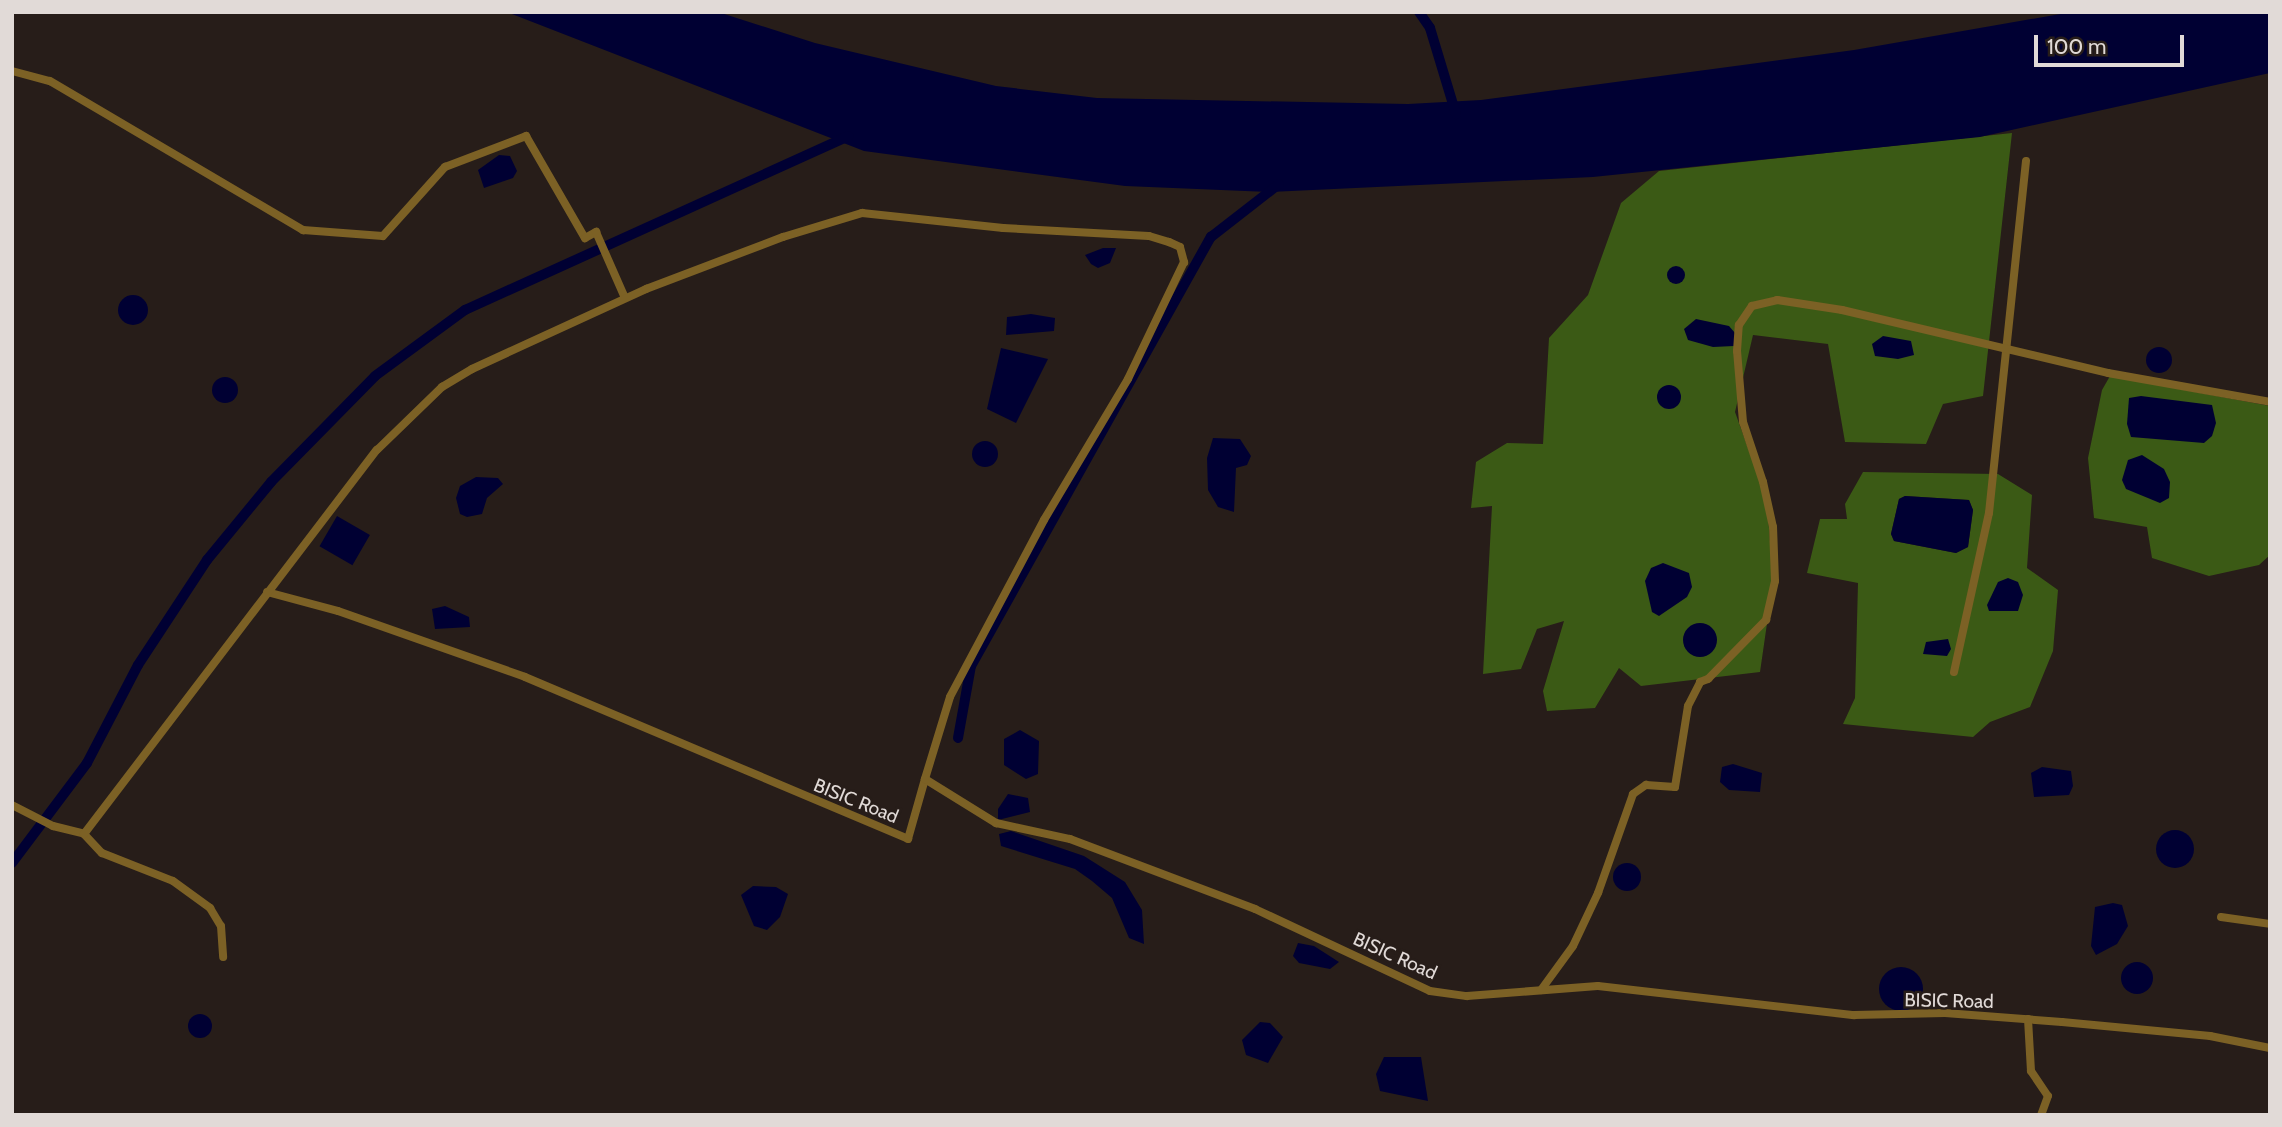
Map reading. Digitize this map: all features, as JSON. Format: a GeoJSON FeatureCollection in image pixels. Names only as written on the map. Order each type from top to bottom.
{"type":"FeatureCollection","features":[{"type":"Feature","properties":{"kind":"street"},"geometry":{"type":"LineString","coordinates":[[12,71],[50,81],[303,230],[383,236],[445,167],[526,136],[585,238],[596,232],[625,298]]}},
{"type":"Feature","properties":{"kind":"street"},"geometry":{"type":"LineString","coordinates":[[1954,672],[1989,513],[2026,162]]}},
{"type":"Feature","properties":{"kind":"street"},"geometry":{"type":"LineString","coordinates":[[83,834],[377,450],[442,387],[625,298],[783,237],[862,213],[1003,228],[1149,236],[1169,242],[1184,253],[1184,262],[1128,379],[1044,520],[950,697],[925,779]]}},
{"type":"Feature","properties":{"kind":"street"},"geometry":{"type":"LineString","coordinates":[[1541,990],[1573,946],[1594,902],[1633,794],[1646,785],[1675,787],[1683,727],[1700,682],[1708,679],[1766,620],[1775,581],[1774,551],[1763,482],[1743,422],[1737,351],[1739,325],[1746,311],[1762,301],[1777,300],[1898,321],[2005,348],[2270,402]]}},
{"type":"Feature","properties":{"kind":"street","name":"BISIC Road"},"geometry":{"type":"LineString","coordinates":[[267,592],[338,611],[525,677],[725,765],[908,839],[925,779],[996,823],[1070,839],[1255,909],[1430,991],[1467,996],[1598,986],[1854,1015],[1945,1013],[2028,1019],[2210,1036],[2270,1048]]}},
{"type":"Feature","properties":{"kind":"street"},"geometry":{"type":"LineString","coordinates":[[12,804],[53,826],[83,834],[102,853],[173,881],[210,908],[221,926],[223,957]]}},
{"type":"Feature","properties":{"kind":"street"},"geometry":{"type":"LineString","coordinates":[[2221,917],[2270,924]]}},
{"type":"Feature","properties":{"kind":"street"},"geometry":{"type":"LineString","coordinates":[[2028,1019],[2031,1071],[2048,1096],[2041,1115]]}},
{"type":"Feature","properties":{"kind":"green space"},"geometry":{"type":"Polygon","coordinates":[[[2012,133],[1983,396],[1943,404],[1926,444],[1845,442],[1828,344],[1753,335],[1735,412],[1767,501],[1773,582],[1760,672],[1641,686],[1619,668],[1595,708],[1547,711],[1543,691],[1564,621],[1537,629],[1521,669],[1483,674],[1492,506],[1471,508],[1476,462],[1507,443],[1543,444],[1549,338],[1588,295],[1621,203],[1659,171],[2012,133]]]}},
{"type":"Feature","properties":{"kind":"green space"},"geometry":{"type":"Polygon","coordinates":[[[2110,376],[2270,406],[2270,555],[2259,565],[2209,576],[2152,558],[2147,527],[2094,518],[2088,458],[2102,390],[2110,376]]]}},
{"type":"Feature","properties":{"kind":"green space"},"geometry":{"type":"Polygon","coordinates":[[[1863,472],[1998,474],[2032,495],[2027,568],[2058,590],[2053,651],[2030,707],[1990,722],[1973,737],[1843,724],[1855,698],[1858,583],[1807,573],[1820,519],[1847,519],[1845,504],[1863,472]],[[1905,496],[1899,499],[1891,534],[1894,541],[1956,553],[1968,547],[1973,510],[1969,500],[1905,496]]]}},
{"type":"Feature","properties":{"kind":"shaded area"},"geometry":{"type":"Polygon","coordinates":[[[507,12],[718,12],[815,43],[996,86],[1097,98],[1408,104],[1481,100],[1854,50],[2072,12],[2270,12],[2270,73],[1980,137],[1593,177],[1269,192],[1125,186],[864,151],[507,12]]]}},
{"type":"Feature","properties":{"kind":"shaded area"},"geometry":{"type":"Polygon","coordinates":[[[499,155],[510,156],[517,171],[513,178],[484,188],[478,170],[499,155]]]}},
{"type":"Feature","properties":{"kind":"shaded area"},"geometry":{"type":"Polygon","coordinates":[[[1103,248],[1116,248],[1110,263],[1098,268],[1091,264],[1085,255],[1103,248]]]}},
{"type":"Feature","properties":{"kind":"shaded area"},"geometry":{"type":"Polygon","coordinates":[[[1672,266],[1680,266],[1685,275],[1683,282],[1672,284],[1667,279],[1667,271],[1672,266]]]}},
{"type":"Feature","properties":{"kind":"shaded area"},"geometry":{"type":"Polygon","coordinates":[[[133,295],[144,299],[148,310],[144,321],[133,325],[122,321],[118,310],[122,299],[133,295]]]}},
{"type":"Feature","properties":{"kind":"shaded area"},"geometry":{"type":"Polygon","coordinates":[[[1031,314],[1055,318],[1054,331],[1006,335],[1007,317],[1031,314]]]}},
{"type":"Feature","properties":{"kind":"shaded area"},"geometry":{"type":"Polygon","coordinates":[[[1696,319],[1729,326],[1735,333],[1734,346],[1713,347],[1688,340],[1684,329],[1696,319]]]}},
{"type":"Feature","properties":{"kind":"shaded area"},"geometry":{"type":"Polygon","coordinates":[[[1883,336],[1911,341],[1914,355],[1898,359],[1875,356],[1872,344],[1883,336]]]}},
{"type":"Feature","properties":{"kind":"shaded area"},"geometry":{"type":"Polygon","coordinates":[[[2159,347],[2168,351],[2172,360],[2168,369],[2159,373],[2150,369],[2146,360],[2150,351],[2159,347]]]}},
{"type":"Feature","properties":{"kind":"shaded area"},"geometry":{"type":"Polygon","coordinates":[[[1001,348],[1048,359],[1016,423],[987,409],[1001,348]]]}},
{"type":"Feature","properties":{"kind":"shaded area"},"geometry":{"type":"Polygon","coordinates":[[[225,377],[234,381],[238,390],[234,399],[225,403],[216,399],[212,390],[216,381],[225,377]]]}},
{"type":"Feature","properties":{"kind":"shaded area"},"geometry":{"type":"Polygon","coordinates":[[[1669,385],[1680,392],[1681,397],[1674,408],[1669,409],[1658,402],[1657,397],[1664,386],[1669,385]]]}},
{"type":"Feature","properties":{"kind":"shaded area"},"geometry":{"type":"Polygon","coordinates":[[[2141,396],[2212,405],[2216,423],[2212,436],[2204,443],[2131,437],[2127,424],[2129,398],[2141,396]]]}},
{"type":"Feature","properties":{"kind":"shaded area"},"geometry":{"type":"Polygon","coordinates":[[[1213,438],[1240,439],[1251,456],[1247,465],[1236,468],[1234,512],[1218,507],[1208,490],[1207,458],[1213,438]]]}},
{"type":"Feature","properties":{"kind":"shaded area"},"geometry":{"type":"Polygon","coordinates":[[[985,441],[994,445],[998,454],[994,463],[985,467],[976,463],[972,454],[976,445],[985,441]]]}},
{"type":"Feature","properties":{"kind":"shaded area"},"geometry":{"type":"Polygon","coordinates":[[[2142,455],[2164,469],[2170,482],[2169,498],[2160,503],[2126,489],[2122,480],[2128,460],[2142,455]]]}},
{"type":"Feature","properties":{"kind":"shaded area"},"geometry":{"type":"Polygon","coordinates":[[[476,477],[498,478],[503,484],[487,498],[482,514],[467,517],[460,514],[456,498],[460,486],[476,477]]]}},
{"type":"Feature","properties":{"kind":"shaded area"},"geometry":{"type":"Polygon","coordinates":[[[1905,496],[1969,500],[1973,510],[1968,547],[1956,553],[1894,541],[1891,534],[1899,499],[1905,496]]]}},
{"type":"Feature","properties":{"kind":"shaded area"},"geometry":{"type":"Polygon","coordinates":[[[337,516],[370,535],[352,565],[320,546],[337,516]]]}},
{"type":"Feature","properties":{"kind":"shaded area"},"geometry":{"type":"Polygon","coordinates":[[[1663,563],[1689,573],[1692,587],[1687,597],[1659,616],[1652,612],[1645,581],[1651,568],[1663,563]]]}},
{"type":"Feature","properties":{"kind":"shaded area"},"geometry":{"type":"Polygon","coordinates":[[[2008,578],[2018,582],[2023,595],[2018,611],[1989,611],[1987,605],[1998,582],[2008,578]]]}},
{"type":"Feature","properties":{"kind":"shaded area"},"geometry":{"type":"Polygon","coordinates":[[[445,606],[469,617],[470,627],[435,629],[432,609],[445,606]]]}},
{"type":"Feature","properties":{"kind":"shaded area"},"geometry":{"type":"Polygon","coordinates":[[[1700,623],[1712,628],[1717,640],[1712,652],[1700,657],[1688,652],[1683,640],[1688,628],[1700,623]]]}},
{"type":"Feature","properties":{"kind":"shaded area"},"geometry":{"type":"Polygon","coordinates":[[[1948,639],[1951,649],[1947,656],[1923,654],[1926,642],[1948,639]]]}},
{"type":"Feature","properties":{"kind":"shaded area"},"geometry":{"type":"Polygon","coordinates":[[[1020,730],[1039,741],[1038,774],[1026,779],[1004,765],[1004,739],[1020,730]]]}},
{"type":"Feature","properties":{"kind":"shaded area"},"geometry":{"type":"Polygon","coordinates":[[[1733,764],[1762,773],[1760,792],[1729,790],[1720,782],[1722,767],[1733,764]]]}},
{"type":"Feature","properties":{"kind":"shaded area"},"geometry":{"type":"Polygon","coordinates":[[[2042,767],[2071,771],[2073,786],[2069,795],[2034,797],[2031,773],[2042,767]]]}},
{"type":"Feature","properties":{"kind":"shaded area"},"geometry":{"type":"Polygon","coordinates":[[[1008,794],[1028,798],[1030,812],[998,820],[998,809],[1008,794]]]}},
{"type":"Feature","properties":{"kind":"shaded area"},"geometry":{"type":"Polygon","coordinates":[[[2175,830],[2188,836],[2194,849],[2188,862],[2175,868],[2162,862],[2156,849],[2162,836],[2175,830]]]}},
{"type":"Feature","properties":{"kind":"shaded area"},"geometry":{"type":"Polygon","coordinates":[[[1011,831],[1084,856],[1125,882],[1142,910],[1144,944],[1129,938],[1112,898],[1075,869],[1001,846],[999,834],[1011,831]]]}},
{"type":"Feature","properties":{"kind":"shaded area"},"geometry":{"type":"Polygon","coordinates":[[[1627,863],[1637,867],[1641,877],[1637,887],[1627,891],[1617,887],[1613,877],[1617,867],[1627,863]]]}},
{"type":"Feature","properties":{"kind":"shaded area"},"geometry":{"type":"Polygon","coordinates":[[[753,886],[776,887],[788,894],[780,917],[767,930],[754,926],[741,895],[753,886]]]}},
{"type":"Feature","properties":{"kind":"shaded area"},"geometry":{"type":"Polygon","coordinates":[[[2113,903],[2122,905],[2128,926],[2117,944],[2096,955],[2091,946],[2095,907],[2113,903]]]}},
{"type":"Feature","properties":{"kind":"shaded area"},"geometry":{"type":"Polygon","coordinates":[[[1298,943],[1314,946],[1339,962],[1330,969],[1299,963],[1293,956],[1298,943]]]}},
{"type":"Feature","properties":{"kind":"shaded area"},"geometry":{"type":"Polygon","coordinates":[[[2137,962],[2148,967],[2153,978],[2148,989],[2137,994],[2126,989],[2121,978],[2126,967],[2137,962]]]}},
{"type":"Feature","properties":{"kind":"shaded area"},"geometry":{"type":"Polygon","coordinates":[[[1901,967],[1916,974],[1923,989],[1916,1004],[1901,1011],[1886,1004],[1879,989],[1886,974],[1901,967]]]}},
{"type":"Feature","properties":{"kind":"shaded area"},"geometry":{"type":"Polygon","coordinates":[[[200,1014],[209,1017],[212,1026],[209,1035],[200,1038],[191,1035],[188,1026],[191,1017],[200,1014]]]}},
{"type":"Feature","properties":{"kind":"shaded area"},"geometry":{"type":"Polygon","coordinates":[[[1260,1022],[1270,1023],[1283,1037],[1268,1063],[1246,1055],[1242,1040],[1260,1022]]]}},
{"type":"Feature","properties":{"kind":"shaded area"},"geometry":{"type":"Polygon","coordinates":[[[1384,1057],[1421,1057],[1428,1101],[1380,1091],[1376,1074],[1384,1057]]]}},
{"type":"Feature","properties":{"kind":"waterway"},"geometry":{"type":"LineString","coordinates":[[1419,12],[1430,28],[1456,114]]}},
{"type":"Feature","properties":{"kind":"waterway"},"geometry":{"type":"LineString","coordinates":[[12,863],[87,763],[138,665],[207,560],[271,482],[375,376],[465,310],[848,136]]}},
{"type":"Feature","properties":{"kind":"waterway"},"geometry":{"type":"LineString","coordinates":[[958,738],[971,666],[1211,237],[1279,184]]}}]}
